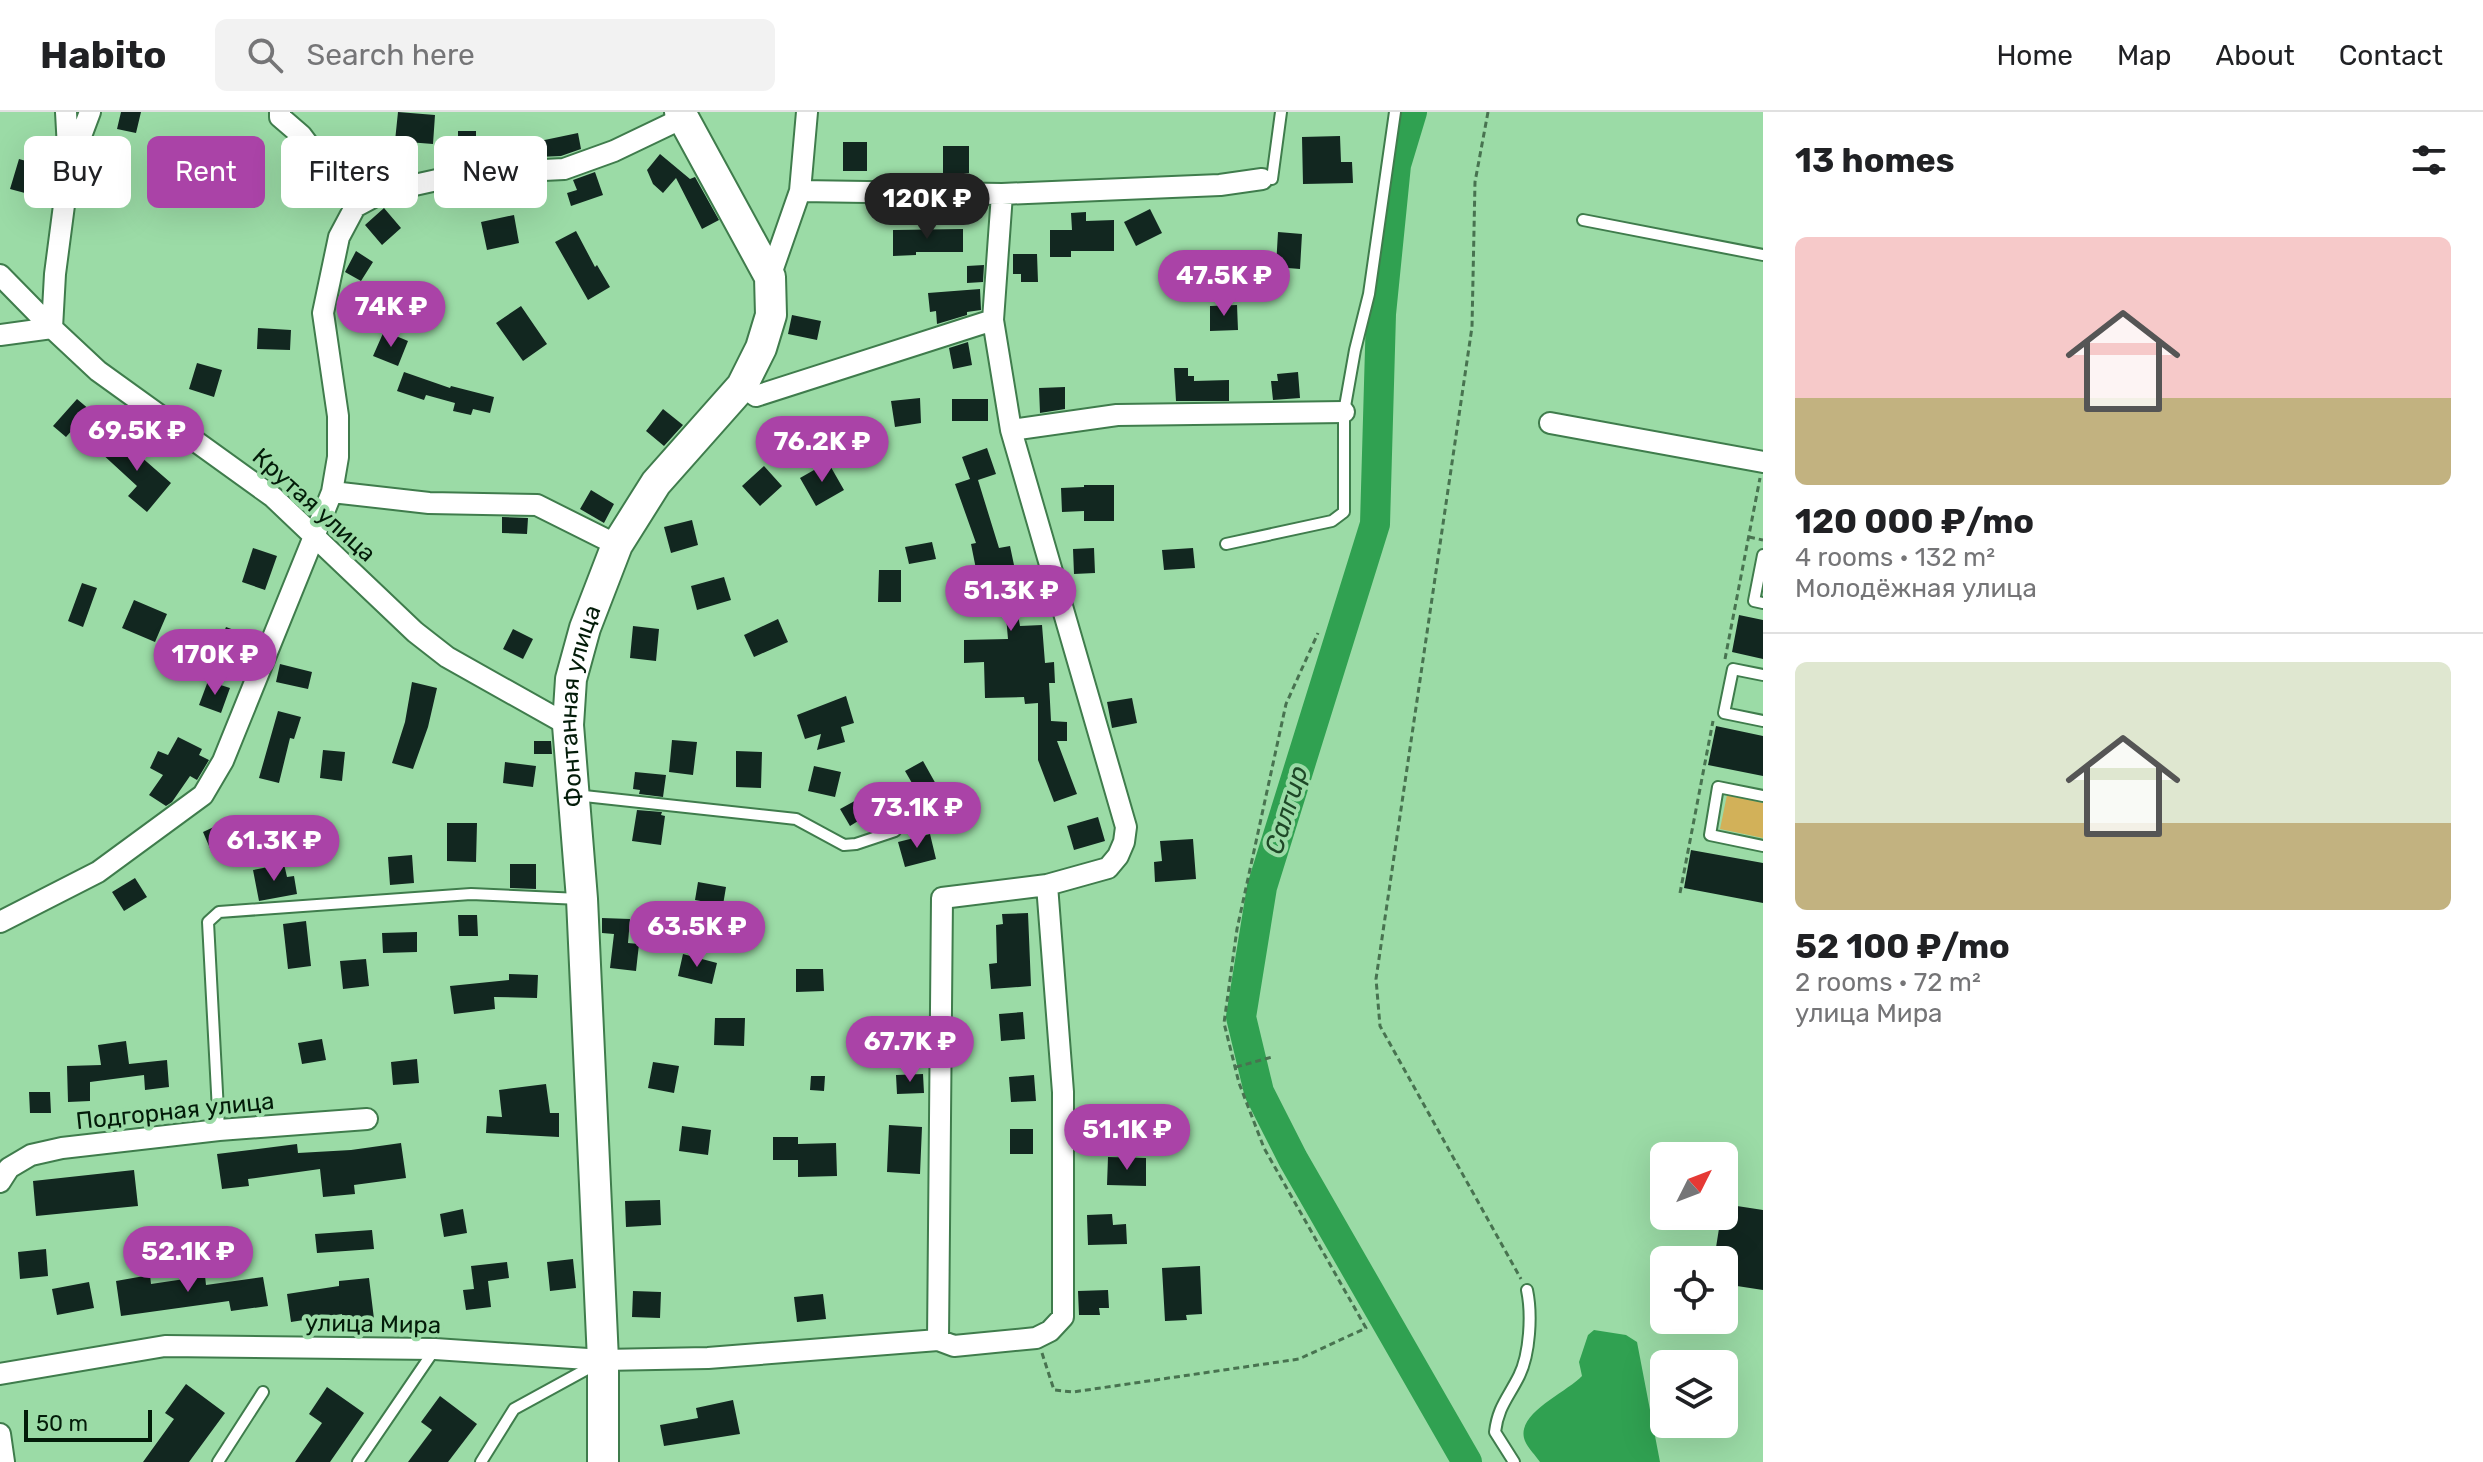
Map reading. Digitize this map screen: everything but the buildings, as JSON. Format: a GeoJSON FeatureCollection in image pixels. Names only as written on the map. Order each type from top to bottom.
{"type":"FeatureCollection","features":[{"type":"Feature","properties":{"kind":"main road"},"geometry":{"type":"LineString","coordinates":[[681,115],[770,277]]}},
{"type":"Feature","properties":{"kind":"main road","name":"Фонтанная улица"},"geometry":{"type":"LineString","coordinates":[[603,1462],[603,1360],[582,899],[568,725],[571,679],[585,628],[617,545],[656,483],[742,386],[761,348],[771,315],[770,277]]}},
{"type":"Feature","properties":{"kind":"street"},"geometry":{"type":"LineString","coordinates":[[66,112],[67,136]]}},
{"type":"Feature","properties":{"kind":"street"},"geometry":{"type":"LineString","coordinates":[[81,136],[90,112]]}},
{"type":"Feature","properties":{"kind":"street"},"geometry":{"type":"LineString","coordinates":[[280,112],[280,117],[302,136]]}},
{"type":"Feature","properties":{"kind":"street","name":"Фонтанная улица"},"geometry":{"type":"LineString","coordinates":[[770,277],[800,191],[807,112]]}},
{"type":"Feature","properties":{"kind":"street"},"geometry":{"type":"LineString","coordinates":[[418,184],[464,174],[564,169],[614,151],[681,115]]}},
{"type":"Feature","properties":{"kind":"street"},"geometry":{"type":"LineString","coordinates":[[800,191],[1002,194],[1272,180]]}},
{"type":"Feature","properties":{"kind":"street"},"geometry":{"type":"LineString","coordinates":[[938,1340],[942,898],[1047,885],[1108,868],[1118,856],[1126,827],[1011,430],[993,320],[1002,194]]}},
{"type":"Feature","properties":{"kind":"street"},"geometry":{"type":"LineString","coordinates":[[0,335],[52,328],[64,208]]}},
{"type":"Feature","properties":{"kind":"street"},"geometry":{"type":"LineString","coordinates":[[0,922],[98,872],[203,795],[223,761],[332,492],[338,457],[338,416],[323,313],[339,237],[354,208]]}},
{"type":"Feature","properties":{"kind":"street","name":"Крутая улица"},"geometry":{"type":"LineString","coordinates":[[0,275],[98,371],[273,497],[415,632],[447,657],[568,725]]}},
{"type":"Feature","properties":{"kind":"street"},"geometry":{"type":"LineString","coordinates":[[742,386],[756,396],[993,320]]}},
{"type":"Feature","properties":{"kind":"street"},"geometry":{"type":"LineString","coordinates":[[1011,430],[1117,415],[1344,412]]}},
{"type":"Feature","properties":{"kind":"street"},"geometry":{"type":"LineString","coordinates":[[1550,423],[1763,462]]}},
{"type":"Feature","properties":{"kind":"street"},"geometry":{"type":"LineString","coordinates":[[332,492],[429,503],[537,505],[617,545]]}},
{"type":"Feature","properties":{"kind":"street"},"geometry":{"type":"LineString","coordinates":[[1036,1338],[1050,1331],[1063,1317],[1063,1092],[1047,885]]}},
{"type":"Feature","properties":{"kind":"street","name":"Подгорная улица"},"geometry":{"type":"LineString","coordinates":[[0,1182],[9,1168],[31,1155],[62,1148],[219,1130],[367,1119]]}},
{"type":"Feature","properties":{"kind":"street","name":"улица Мира"},"geometry":{"type":"LineString","coordinates":[[0,1374],[165,1346],[435,1349],[603,1360],[708,1358],[938,1340],[954,1346],[1036,1338]]}},
{"type":"Feature","properties":{"kind":"street"},"geometry":{"type":"LineString","coordinates":[[0,1434],[4,1462]]}},
{"type":"Feature","properties":{"kind":"lane"},"geometry":{"type":"LineString","coordinates":[[1272,180],[1281,112]]}},
{"type":"Feature","properties":{"kind":"lane"},"geometry":{"type":"LineString","coordinates":[[1226,544],[1332,521],[1344,512],[1344,412],[1369,294],[1395,112]]}},
{"type":"Feature","properties":{"kind":"lane"},"geometry":{"type":"LineString","coordinates":[[1583,220],[1763,255]]}},
{"type":"Feature","properties":{"kind":"lane"},"geometry":{"type":"LineString","coordinates":[[1763,555],[1754,601],[1763,603]]}},
{"type":"Feature","properties":{"kind":"lane"},"geometry":{"type":"LineString","coordinates":[[1763,675],[1733,669],[1724,713],[1763,721]]}},
{"type":"Feature","properties":{"kind":"lane"},"geometry":{"type":"LineString","coordinates":[[1763,796],[1718,787],[1710,835],[1763,846]]}},
{"type":"Feature","properties":{"kind":"lane"},"geometry":{"type":"LineString","coordinates":[[575,795],[796,819],[844,845],[895,831]]}},
{"type":"Feature","properties":{"kind":"lane"},"geometry":{"type":"LineString","coordinates":[[219,1130],[208,922],[219,912],[471,894],[582,899]]}},
{"type":"Feature","properties":{"kind":"lane"},"geometry":{"type":"LineString","coordinates":[[1514,1462],[1495,1432],[1498,1412],[1521,1373],[1532,1312],[1527,1290]]}},
{"type":"Feature","properties":{"kind":"lane"},"geometry":{"type":"LineString","coordinates":[[358,1462],[435,1349]]}},
{"type":"Feature","properties":{"kind":"lane"},"geometry":{"type":"LineString","coordinates":[[481,1462],[514,1409],[603,1360]]}},
{"type":"Feature","properties":{"kind":"lane"},"geometry":{"type":"LineString","coordinates":[[218,1462],[263,1392]]}},
{"type":"Feature","properties":{"kind":"path"},"geometry":{"type":"LineString","coordinates":[[1488,112],[1475,182],[1472,327],[1376,979],[1380,1026],[1527,1290]]}},
{"type":"Feature","properties":{"kind":"path"},"geometry":{"type":"LineString","coordinates":[[1749,537],[1763,540]]}},
{"type":"Feature","properties":{"kind":"path"},"geometry":{"type":"LineString","coordinates":[[1036,1338],[1054,1390],[1073,1392],[1299,1359],[1366,1328],[1264,1148],[1239,1083],[1224,1023],[1237,929],[1286,704],[1318,633]]}},
{"type":"Feature","properties":{"kind":"path"},"geometry":{"type":"LineString","coordinates":[[1236,1067],[1272,1057]]}},
{"type":"Feature","properties":{"kind":"shaded area"},"geometry":{"type":"Polygon","coordinates":[[[1727,795],[1763,803],[1763,838],[1720,829],[1727,795]]]}},
{"type":"Feature","properties":{"kind":"shaded area"},"geometry":{"type":"Polygon","coordinates":[[[1594,1330],[1626,1335],[1637,1342],[1650,1410],[1650,1438],[1655,1438],[1660,1462],[1540,1462],[1525,1441],[1524,1431],[1534,1413],[1582,1376],[1579,1362],[1588,1335],[1594,1330]]]}},
{"type":"Feature","properties":{"kind":"waterway","name":"Салгир"},"geometry":{"type":"LineString","coordinates":[[1412,112],[1396,165],[1381,314],[1375,524],[1262,887],[1241,1017],[1259,1092],[1293,1159],[1467,1462]]}}]}
